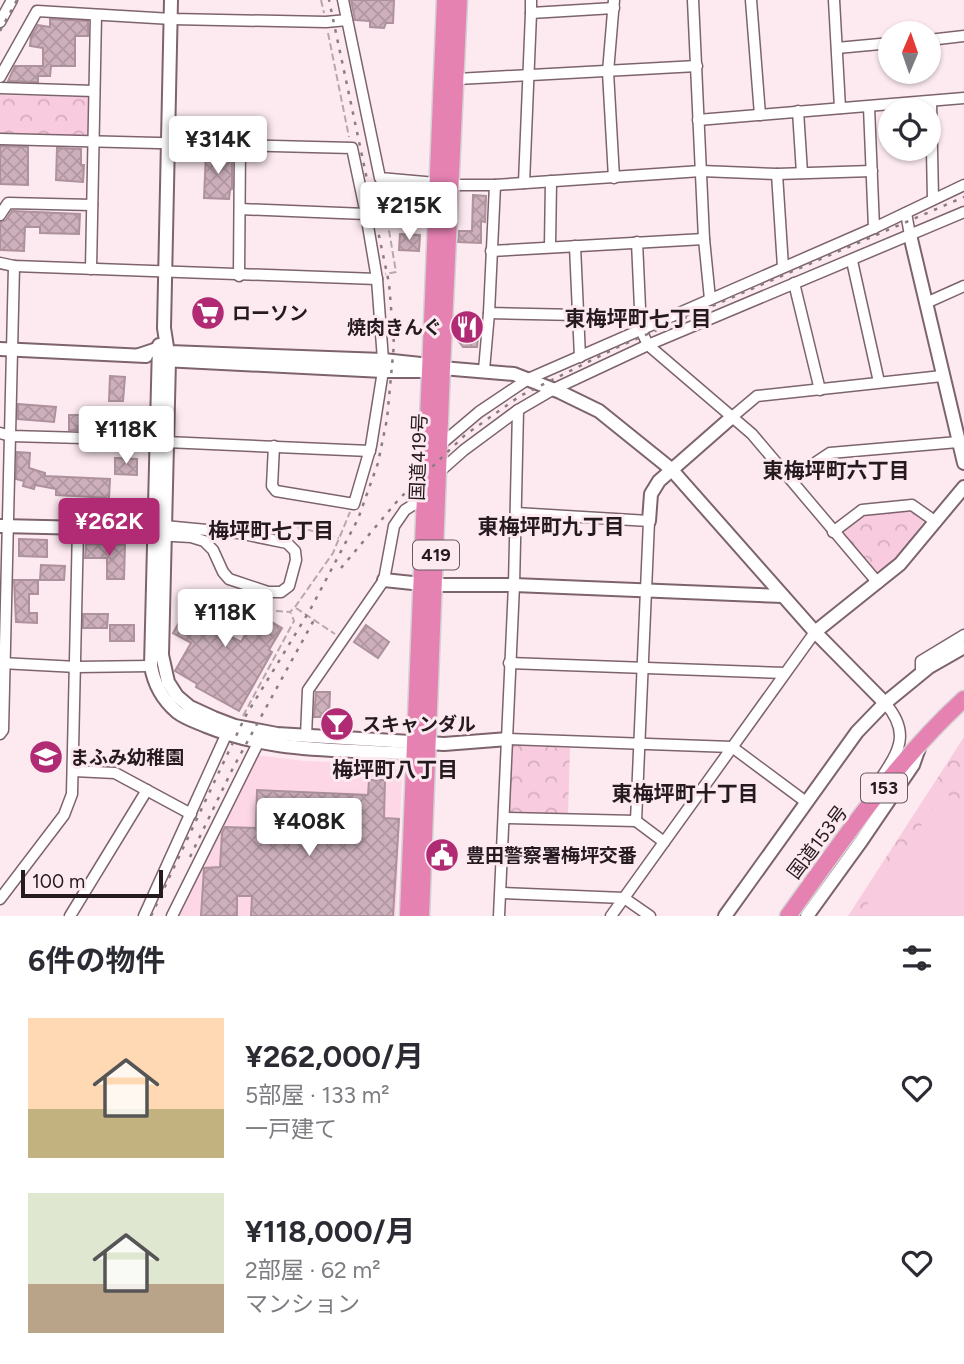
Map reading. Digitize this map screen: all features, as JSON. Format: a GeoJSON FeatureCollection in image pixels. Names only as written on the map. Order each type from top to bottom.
{"type":"FeatureCollection","features":[{"type":"Feature","properties":{"kind":"highway","name":"国道419号"},"geometry":{"type":"LineString","coordinates":[[421,916],[428,584],[424,502],[444,184],[444,0]]}},
{"type":"Feature","properties":{"kind":"highway","name":"国道419号"},"geometry":{"type":"LineString","coordinates":[[444,184],[457,79],[459,0]]}},
{"type":"Feature","properties":{"kind":"highway","name":"国道419号"},"geometry":{"type":"LineString","coordinates":[[428,584],[440,445],[434,369]]}},
{"type":"Feature","properties":{"kind":"highway","name":"国道153号"},"geometry":{"type":"LineString","coordinates":[[788,916],[845,837],[923,739],[964,699]]}},
{"type":"Feature","properties":{"kind":"highway","name":"国道419号"},"geometry":{"type":"LineString","coordinates":[[408,916],[426,747]]}},
{"type":"Feature","properties":{"kind":"street"},"geometry":{"type":"LineString","coordinates":[[171,0],[160,530],[162,655],[168,682],[177,696],[190,707],[235,726],[277,734],[426,747]]}},
{"type":"Feature","properties":{"kind":"street"},"geometry":{"type":"LineString","coordinates":[[343,0],[380,178],[444,184],[495,185],[701,172],[777,174],[872,171]]}},
{"type":"Feature","properties":{"kind":"street"},"geometry":{"type":"LineString","coordinates":[[524,183],[531,0]]}},
{"type":"Feature","properties":{"kind":"street"},"geometry":{"type":"LineString","coordinates":[[693,0],[704,239],[710,299]]}},
{"type":"Feature","properties":{"kind":"street"},"geometry":{"type":"LineString","coordinates":[[751,0],[760,115]]}},
{"type":"Feature","properties":{"kind":"street"},"geometry":{"type":"LineString","coordinates":[[834,0],[840,108]]}},
{"type":"Feature","properties":{"kind":"street"},"geometry":{"type":"LineString","coordinates":[[0,22],[7,4]]}},
{"type":"Feature","properties":{"kind":"street"},"geometry":{"type":"LineString","coordinates":[[531,13],[614,4],[608,72],[614,178]]}},
{"type":"Feature","properties":{"kind":"street"},"geometry":{"type":"LineString","coordinates":[[0,78],[37,11],[172,19],[326,22],[347,20]]}},
{"type":"Feature","properties":{"kind":"street"},"geometry":{"type":"LineString","coordinates":[[91,269],[96,15]]}},
{"type":"Feature","properties":{"kind":"street"},"geometry":{"type":"LineString","coordinates":[[942,39],[964,36]]}},
{"type":"Feature","properties":{"kind":"street"},"geometry":{"type":"LineString","coordinates":[[837,48],[878,44]]}},
{"type":"Feature","properties":{"kind":"street"},"geometry":{"type":"LineString","coordinates":[[457,79],[696,66]]}},
{"type":"Feature","properties":{"kind":"street"},"geometry":{"type":"LineString","coordinates":[[0,88],[94,91]]}},
{"type":"Feature","properties":{"kind":"street"},"geometry":{"type":"LineString","coordinates":[[941,101],[964,98]]}},
{"type":"Feature","properties":{"kind":"street"},"geometry":{"type":"LineString","coordinates":[[698,120],[878,106]]}},
{"type":"Feature","properties":{"kind":"street"},"geometry":{"type":"LineString","coordinates":[[869,107],[874,228]]}},
{"type":"Feature","properties":{"kind":"street"},"geometry":{"type":"LineString","coordinates":[[798,111],[802,173]]}},
{"type":"Feature","properties":{"kind":"street"},"geometry":{"type":"LineString","coordinates":[[0,139],[352,148],[377,279],[383,365],[370,450],[354,504],[276,491],[272,486],[274,446]]}},
{"type":"Feature","properties":{"kind":"street"},"geometry":{"type":"LineString","coordinates":[[239,276],[240,145]]}},
{"type":"Feature","properties":{"kind":"street"},"geometry":{"type":"LineString","coordinates":[[932,161],[933,199]]}},
{"type":"Feature","properties":{"kind":"street"},"geometry":{"type":"LineString","coordinates":[[777,174],[782,267]]}},
{"type":"Feature","properties":{"kind":"street"},"geometry":{"type":"LineString","coordinates":[[550,246],[551,181]]}},
{"type":"Feature","properties":{"kind":"street"},"geometry":{"type":"LineString","coordinates":[[484,370],[495,185]]}},
{"type":"Feature","properties":{"kind":"street"},"geometry":{"type":"LineString","coordinates":[[440,445],[479,412],[528,379],[874,228],[964,185]]}},
{"type":"Feature","properties":{"kind":"street"},"geometry":{"type":"LineString","coordinates":[[0,215],[8,202],[92,205]]}},
{"type":"Feature","properties":{"kind":"street"},"geometry":{"type":"LineString","coordinates":[[240,209],[366,214]]}},
{"type":"Feature","properties":{"kind":"street"},"geometry":{"type":"LineString","coordinates":[[438,473],[518,410],[554,389],[648,345],[964,212]]}},
{"type":"Feature","properties":{"kind":"street"},"geometry":{"type":"LineString","coordinates":[[906,213],[964,463]]}},
{"type":"Feature","properties":{"kind":"street"},"geometry":{"type":"LineString","coordinates":[[491,251],[704,239]]}},
{"type":"Feature","properties":{"kind":"street"},"geometry":{"type":"LineString","coordinates":[[637,243],[641,330],[648,345],[752,434],[878,583]]}},
{"type":"Feature","properties":{"kind":"street"},"geometry":{"type":"LineString","coordinates":[[575,246],[580,357]]}},
{"type":"Feature","properties":{"kind":"street"},"geometry":{"type":"LineString","coordinates":[[852,261],[879,382]]}},
{"type":"Feature","properties":{"kind":"street"},"geometry":{"type":"LineString","coordinates":[[0,263],[14,266],[239,276],[377,279]]}},
{"type":"Feature","properties":{"kind":"street"},"geometry":{"type":"LineString","coordinates":[[0,734],[3,730],[6,350],[14,266]]}},
{"type":"Feature","properties":{"kind":"street"},"geometry":{"type":"LineString","coordinates":[[794,283],[820,390]]}},
{"type":"Feature","properties":{"kind":"street"},"geometry":{"type":"LineString","coordinates":[[926,303],[964,286]]}},
{"type":"Feature","properties":{"kind":"street"},"geometry":{"type":"LineString","coordinates":[[489,313],[577,315]]}},
{"type":"Feature","properties":{"kind":"street"},"geometry":{"type":"LineString","coordinates":[[6,350],[484,370],[514,374],[554,389],[599,411],[671,469],[815,632],[885,703],[898,722],[901,738],[894,756],[845,837]]}},
{"type":"Feature","properties":{"kind":"street"},"geometry":{"type":"LineString","coordinates":[[636,821],[649,522],[651,494],[659,481],[757,396],[942,376]]}},
{"type":"Feature","properties":{"kind":"street"},"geometry":{"type":"LineString","coordinates":[[499,916],[514,585],[518,410]]}},
{"type":"Feature","properties":{"kind":"street"},"geometry":{"type":"LineString","coordinates":[[5,435],[370,450]]}},
{"type":"Feature","properties":{"kind":"street"},"geometry":{"type":"LineString","coordinates":[[791,479],[830,453],[958,442]]}},
{"type":"Feature","properties":{"kind":"street"},"geometry":{"type":"LineString","coordinates":[[611,916],[815,632],[900,564],[964,486]]}},
{"type":"Feature","properties":{"kind":"street"},"geometry":{"type":"LineString","coordinates":[[306,736],[309,690],[384,580],[394,526],[405,510],[416,503],[424,502]]}},
{"type":"Feature","properties":{"kind":"street"},"geometry":{"type":"LineString","coordinates":[[833,532],[862,510],[912,505],[936,522]]}},
{"type":"Feature","properties":{"kind":"street"},"geometry":{"type":"LineString","coordinates":[[516,513],[649,522]]}},
{"type":"Feature","properties":{"kind":"street"},"geometry":{"type":"LineString","coordinates":[[4,526],[78,527],[160,530],[238,533],[287,543],[295,551],[296,560],[289,586],[281,592],[268,592],[229,579],[213,550],[204,541],[160,530]]}},
{"type":"Feature","properties":{"kind":"street"},"geometry":{"type":"LineString","coordinates":[[0,900],[64,815],[72,794],[77,667],[78,527]]}},
{"type":"Feature","properties":{"kind":"street"},"geometry":{"type":"LineString","coordinates":[[160,530],[151,666],[157,686],[179,714],[226,734],[258,743],[304,749],[426,747],[508,739],[640,746],[732,747],[806,802]]}},
{"type":"Feature","properties":{"kind":"street"},"geometry":{"type":"LineString","coordinates":[[384,580],[428,584],[783,596]]}},
{"type":"Feature","properties":{"kind":"street"},"geometry":{"type":"LineString","coordinates":[[920,674],[921,661],[964,635]]}},
{"type":"Feature","properties":{"kind":"street"},"geometry":{"type":"LineString","coordinates":[[725,916],[857,732],[885,703],[920,674],[964,647]]}},
{"type":"Feature","properties":{"kind":"street"},"geometry":{"type":"LineString","coordinates":[[943,659],[964,654]]}},
{"type":"Feature","properties":{"kind":"street"},"geometry":{"type":"LineString","coordinates":[[3,663],[77,667],[151,666]]}},
{"type":"Feature","properties":{"kind":"street"},"geometry":{"type":"LineString","coordinates":[[509,663],[785,673]]}},
{"type":"Feature","properties":{"kind":"street"},"geometry":{"type":"LineString","coordinates":[[144,916],[226,734]]}},
{"type":"Feature","properties":{"kind":"street"},"geometry":{"type":"LineString","coordinates":[[807,916],[913,765],[923,739]]}},
{"type":"Feature","properties":{"kind":"street"},"geometry":{"type":"LineString","coordinates":[[172,916],[258,743]]}},
{"type":"Feature","properties":{"kind":"street"},"geometry":{"type":"LineString","coordinates":[[74,771],[115,773],[191,814]]}},
{"type":"Feature","properties":{"kind":"street"},"geometry":{"type":"LineString","coordinates":[[70,916],[147,790]]}},
{"type":"Feature","properties":{"kind":"street"},"geometry":{"type":"LineString","coordinates":[[503,818],[636,821],[664,842]]}},
{"type":"Feature","properties":{"kind":"street"},"geometry":{"type":"LineString","coordinates":[[500,893],[624,898],[650,916]]}},
{"type":"Feature","properties":{"kind":"path"},"geometry":{"type":"LineString","coordinates":[[321,0],[352,148]]}},
{"type":"Feature","properties":{"kind":"path"},"geometry":{"type":"LineString","coordinates":[[380,178],[397,272],[393,272]]}},
{"type":"Feature","properties":{"kind":"path"},"geometry":{"type":"LineString","coordinates":[[276,611],[290,612],[295,607],[332,553],[352,504]]}},
{"type":"Feature","properties":{"kind":"path"},"geometry":{"type":"LineString","coordinates":[[266,526],[286,524],[339,538]]}},
{"type":"Feature","properties":{"kind":"path"},"geometry":{"type":"LineString","coordinates":[[295,607],[343,640]]}},
{"type":"Feature","properties":{"kind":"path"},"geometry":{"type":"LineString","coordinates":[[241,719],[294,621],[290,612]]}},
{"type":"Feature","properties":{"kind":"shaded area"},"geometry":{"type":"Polygon","coordinates":[[[257,755],[303,761],[391,764],[402,775],[396,916],[177,916],[257,755]]]}},
{"type":"Feature","properties":{"kind":"green space"},"geometry":{"type":"Polygon","coordinates":[[[0,95],[87,97],[91,101],[89,136],[0,136],[0,95]]]}},
{"type":"Feature","properties":{"kind":"green space"},"geometry":{"type":"Polygon","coordinates":[[[910,508],[928,516],[896,560],[874,573],[840,531],[861,515],[910,508]]]}},
{"type":"Feature","properties":{"kind":"green space"},"geometry":{"type":"Polygon","coordinates":[[[964,737],[964,916],[848,916],[964,737]]]}},
{"type":"Feature","properties":{"kind":"green space"},"geometry":{"type":"Polygon","coordinates":[[[513,745],[570,748],[568,814],[511,813],[508,809],[513,745]]]}},
{"type":"Feature","properties":{"kind":"green space"},"geometry":{"type":"Polygon","coordinates":[[[944,792],[964,806],[962,916],[873,916],[863,910],[944,792]]]}},
{"type":"Feature","properties":{"kind":"building"},"geometry":{"type":"Polygon","coordinates":[[[351,0],[394,0],[393,23],[386,23],[384,28],[370,27],[370,21],[355,20],[351,0]]]}},
{"type":"Feature","properties":{"kind":"building"},"geometry":{"type":"Polygon","coordinates":[[[50,19],[88,21],[88,36],[75,36],[75,66],[51,66],[50,76],[38,76],[38,82],[8,81],[15,66],[43,66],[43,48],[30,46],[31,37],[38,25],[50,27],[50,19]]]}},
{"type":"Feature","properties":{"kind":"building"},"geometry":{"type":"Polygon","coordinates":[[[0,146],[28,147],[28,185],[0,184],[0,146]]]}},
{"type":"Feature","properties":{"kind":"building"},"geometry":{"type":"Polygon","coordinates":[[[57,148],[81,149],[83,182],[56,180],[57,148]]]}},
{"type":"Feature","properties":{"kind":"building"},"geometry":{"type":"Polygon","coordinates":[[[206,153],[232,155],[232,189],[229,199],[204,198],[206,153]]]}},
{"type":"Feature","properties":{"kind":"building"},"geometry":{"type":"Polygon","coordinates":[[[393,187],[407,188],[405,218],[394,218],[395,207],[391,206],[393,187]]]}},
{"type":"Feature","properties":{"kind":"building"},"geometry":{"type":"Polygon","coordinates":[[[473,195],[486,196],[485,222],[481,221],[481,243],[458,242],[459,231],[472,231],[473,195]]]}},
{"type":"Feature","properties":{"kind":"building"},"geometry":{"type":"Polygon","coordinates":[[[12,211],[80,214],[79,234],[40,233],[40,227],[25,227],[24,251],[0,250],[0,222],[6,220],[12,211]]]}},
{"type":"Feature","properties":{"kind":"building"},"geometry":{"type":"Polygon","coordinates":[[[400,234],[420,235],[419,251],[399,250],[400,234]]]}},
{"type":"Feature","properties":{"kind":"building","name":"焼肉きんぐ"},"geometry":{"type":"Polygon","coordinates":[[[455,317],[480,318],[477,347],[463,347],[454,335],[455,317]]]}},
{"type":"Feature","properties":{"kind":"building"},"geometry":{"type":"Polygon","coordinates":[[[110,376],[125,377],[123,401],[109,401],[110,376]]]}},
{"type":"Feature","properties":{"kind":"building"},"geometry":{"type":"Polygon","coordinates":[[[18,404],[56,407],[54,422],[18,419],[18,404]]]}},
{"type":"Feature","properties":{"kind":"building"},"geometry":{"type":"Polygon","coordinates":[[[69,415],[99,415],[98,430],[69,430],[69,415]]]}},
{"type":"Feature","properties":{"kind":"building"},"geometry":{"type":"Polygon","coordinates":[[[17,452],[30,453],[29,468],[45,473],[45,476],[110,479],[109,498],[56,495],[56,489],[23,486],[24,481],[16,479],[17,452]]]}},
{"type":"Feature","properties":{"kind":"building"},"geometry":{"type":"Polygon","coordinates":[[[115,458],[137,459],[137,475],[115,474],[115,458]]]}},
{"type":"Feature","properties":{"kind":"building"},"geometry":{"type":"Polygon","coordinates":[[[19,539],[47,540],[47,557],[19,556],[19,539]]]}},
{"type":"Feature","properties":{"kind":"building"},"geometry":{"type":"Polygon","coordinates":[[[86,544],[125,545],[124,579],[107,579],[107,558],[85,558],[86,544]]]}},
{"type":"Feature","properties":{"kind":"building"},"geometry":{"type":"Polygon","coordinates":[[[41,565],[65,566],[64,580],[40,580],[41,565]]]}},
{"type":"Feature","properties":{"kind":"building"},"geometry":{"type":"Polygon","coordinates":[[[14,580],[38,580],[38,594],[29,594],[29,613],[37,613],[37,623],[16,622],[14,580]]]}},
{"type":"Feature","properties":{"kind":"building"},"geometry":{"type":"Polygon","coordinates":[[[207,594],[238,612],[243,605],[282,628],[269,650],[272,652],[239,711],[196,687],[197,684],[175,671],[191,643],[173,633],[189,605],[198,610],[207,594]],[[230,617],[221,631],[241,642],[249,628],[230,617]]]}},
{"type":"Feature","properties":{"kind":"building"},"geometry":{"type":"Polygon","coordinates":[[[83,614],[108,614],[107,628],[83,628],[83,614]]]}},
{"type":"Feature","properties":{"kind":"building"},"geometry":{"type":"Polygon","coordinates":[[[110,625],[134,625],[134,641],[110,641],[110,625]]]}},
{"type":"Feature","properties":{"kind":"building"},"geometry":{"type":"Polygon","coordinates":[[[366,625],[389,642],[378,658],[354,642],[366,625]]]}},
{"type":"Feature","properties":{"kind":"building"},"geometry":{"type":"Polygon","coordinates":[[[316,692],[330,692],[329,717],[314,717],[316,692]]]}},
{"type":"Feature","properties":{"kind":"building"},"geometry":{"type":"Polygon","coordinates":[[[369,780],[385,780],[384,818],[399,819],[393,916],[251,916],[252,896],[237,896],[237,916],[201,916],[204,868],[220,867],[222,833],[225,827],[256,828],[257,790],[368,795],[369,780]]]}},
{"type":"Feature","properties":{"kind":"railway"},"geometry":{"type":"LineString","coordinates":[[0,31],[17,0]]}},
{"type":"Feature","properties":{"kind":"railway"},"geometry":{"type":"LineString","coordinates":[[151,916],[245,717],[310,610],[358,519],[378,463],[387,419],[394,344],[389,283],[329,0]]}},
{"type":"Feature","properties":{"kind":"railway"},"geometry":{"type":"LineString","coordinates":[[341,568],[399,499],[465,435],[520,396],[620,346],[964,197]]}},
{"type":"Feature","properties":{"kind":"railway"},"geometry":{"type":"LineString","coordinates":[[190,857],[233,768],[315,618]]}},
{"type":"Feature","properties":{"kind":"place","name":"ローソン"},"geometry":{"type":"Point","coordinates":[208,313]}},
{"type":"Feature","properties":{"kind":"place","name":"焼肉きんぐ"},"geometry":{"type":"Point","coordinates":[467,327]}},
{"type":"Feature","properties":{"kind":"place","name":"スキャンダル"},"geometry":{"type":"Point","coordinates":[337,724]}},
{"type":"Feature","properties":{"kind":"place","name":"まふみ幼稚園"},"geometry":{"type":"Point","coordinates":[46,757]}},
{"type":"Feature","properties":{"kind":"place","name":"豊田警察署梅坪交番"},"geometry":{"type":"Point","coordinates":[442,855]}},
{"type":"Feature","properties":{"kind":"district","name":"東梅坪町七丁目"},"geometry":{"type":"Point","coordinates":[638,319]}},
{"type":"Feature","properties":{"kind":"district","name":"東梅坪町六丁目"},"geometry":{"type":"Point","coordinates":[836,471]}},
{"type":"Feature","properties":{"kind":"district","name":"東梅坪町九丁目"},"geometry":{"type":"Point","coordinates":[551,527]}},
{"type":"Feature","properties":{"kind":"district","name":"梅坪町七丁目"},"geometry":{"type":"Point","coordinates":[271,531]}},
{"type":"Feature","properties":{"kind":"district","name":"梅坪町八丁目"},"geometry":{"type":"Point","coordinates":[395,770]}},
{"type":"Feature","properties":{"kind":"district","name":"東梅坪町十丁目"},"geometry":{"type":"Point","coordinates":[685,794]}}]}
